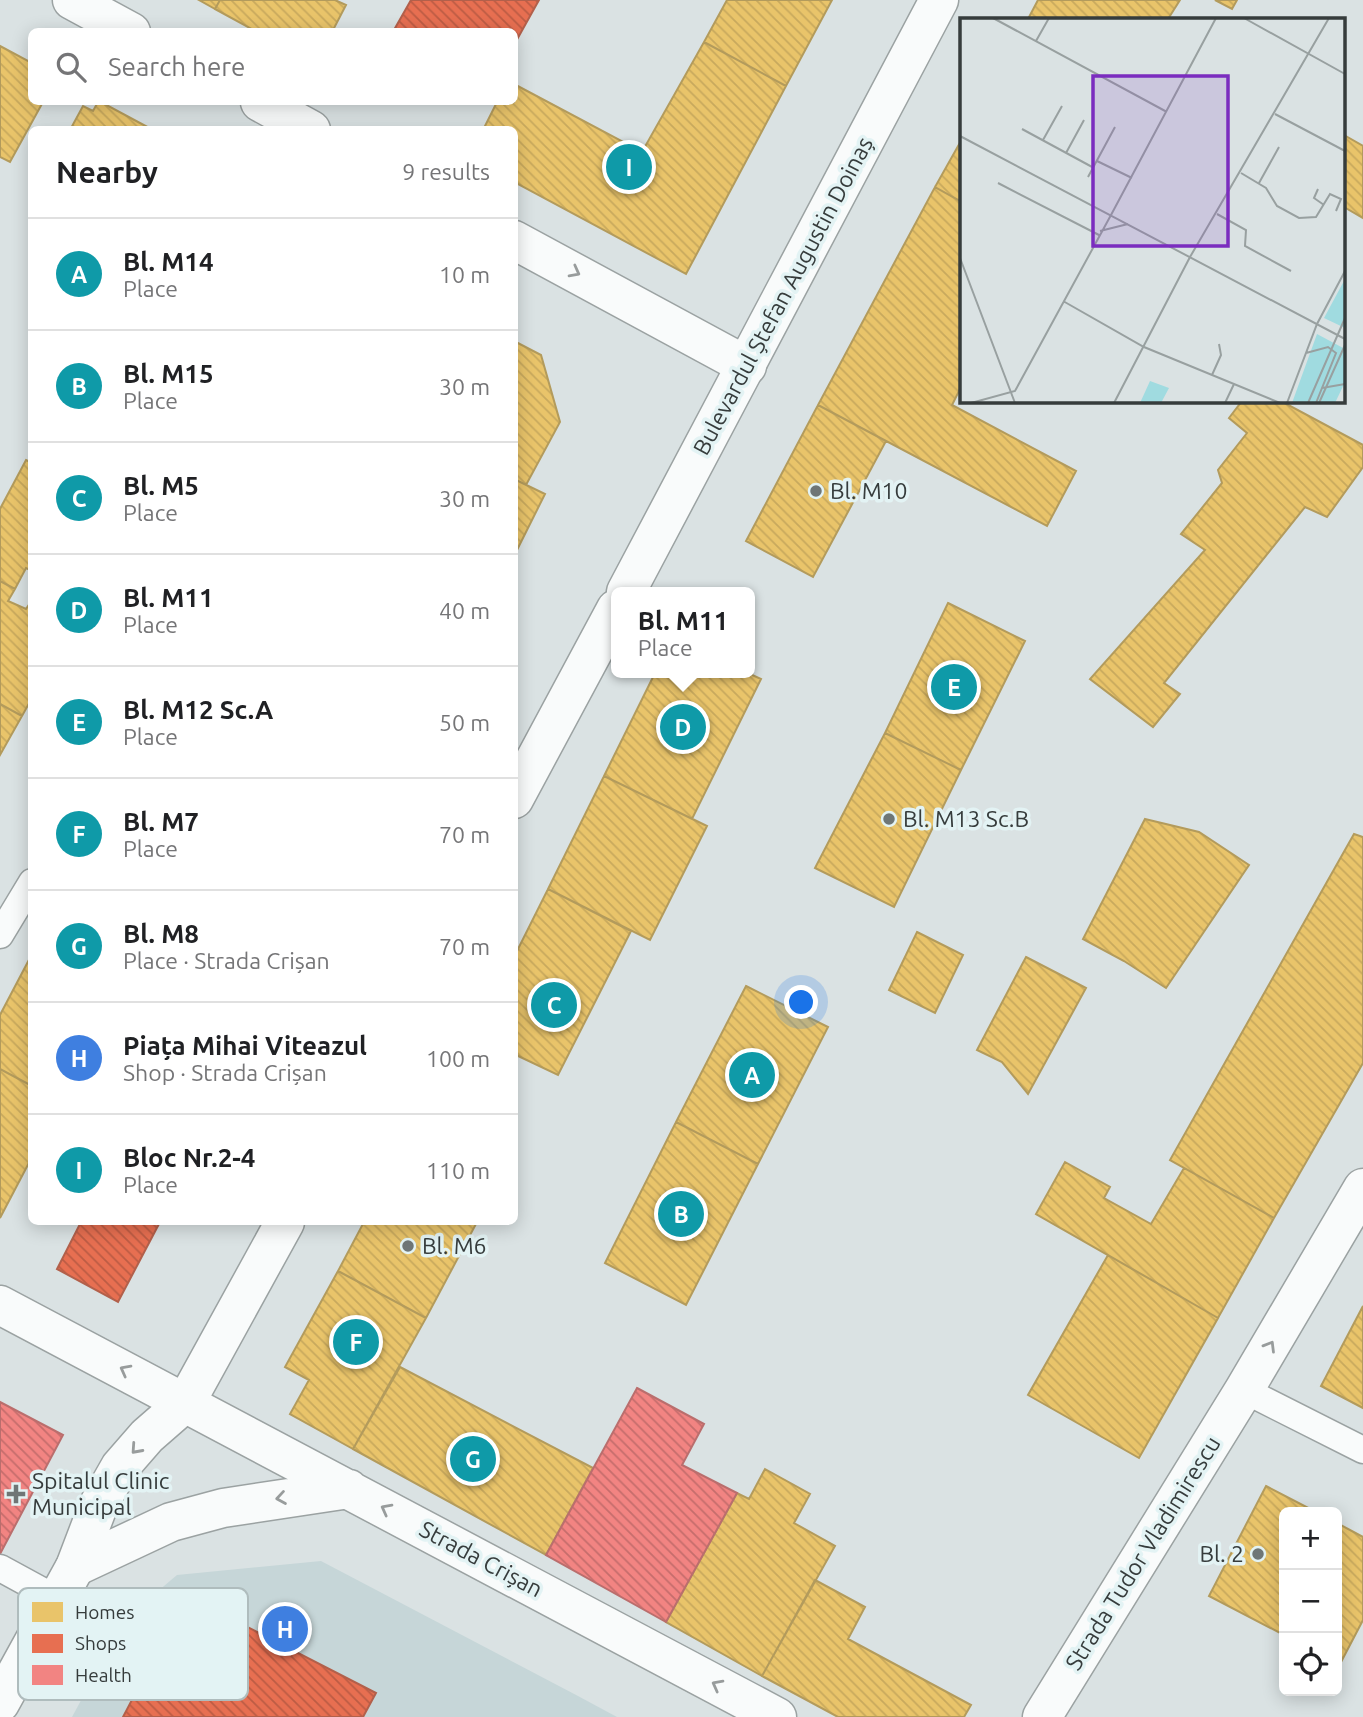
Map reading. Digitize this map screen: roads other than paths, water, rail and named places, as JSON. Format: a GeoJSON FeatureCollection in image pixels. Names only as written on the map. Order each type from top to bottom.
{"type":"FeatureCollection","features":[{"type":"Feature","properties":{"kind":"main road"},"geometry":{"type":"LineString","coordinates":[[72,0],[124,28]]}},
{"type":"Feature","properties":{"kind":"main road","name":"Bulevardul Ștefan Augustin Doinaș"},"geometry":{"type":"LineString","coordinates":[[629,587],[939,0]]}},
{"type":"Feature","properties":{"kind":"main road"},"geometry":{"type":"LineString","coordinates":[[265,105],[304,126]]}},
{"type":"Feature","properties":{"kind":"main road"},"geometry":{"type":"LineString","coordinates":[[518,242],[747,366]]}},
{"type":"Feature","properties":{"kind":"main road"},"geometry":{"type":"LineString","coordinates":[[518,792],[611,620]]}},
{"type":"Feature","properties":{"kind":"main road","name":"Strada Tudor Vladimirescu"},"geometry":{"type":"LineString","coordinates":[[1042,1717],[1244,1390],[1363,1188]]}},
{"type":"Feature","properties":{"kind":"main road"},"geometry":{"type":"LineString","coordinates":[[63,1588],[99,1504],[120,1466],[147,1436],[186,1402],[283,1225]]}},
{"type":"Feature","properties":{"kind":"main road","name":"Strada Crișan"},"geometry":{"type":"LineString","coordinates":[[0,1305],[777,1717]]}},
{"type":"Feature","properties":{"kind":"main road"},"geometry":{"type":"LineString","coordinates":[[66,1583],[171,1522],[223,1508],[349,1489]]}},
{"type":"Feature","properties":{"kind":"main road"},"geometry":{"type":"LineString","coordinates":[[0,1703],[18,1670]]}},
{"type":"Feature","properties":{"kind":"lane"},"geometry":{"type":"LineString","coordinates":[[2,929],[28,888]]}},
{"type":"Feature","properties":{"kind":"lane"},"geometry":{"type":"LineString","coordinates":[[1244,1390],[1363,1450]]}},
{"type":"Feature","properties":{"kind":"lane"},"geometry":{"type":"LineString","coordinates":[[0,1568],[66,1583]]}},
{"type":"Feature","properties":{"kind":"place","name":"Bloc Nr.2-4"},"geometry":{"type":"Point","coordinates":[629,167]}},
{"type":"Feature","properties":{"kind":"place","name":"Bl. M10"},"geometry":{"type":"Point","coordinates":[816,491]}},
{"type":"Feature","properties":{"kind":"place","name":"Bl. M12 Sc.A"},"geometry":{"type":"Point","coordinates":[954,687]}},
{"type":"Feature","properties":{"kind":"place","name":"Bl. M11"},"geometry":{"type":"Point","coordinates":[683,727]}},
{"type":"Feature","properties":{"kind":"place","name":"Bl. M13 Sc.B"},"geometry":{"type":"Point","coordinates":[889,819]}},
{"type":"Feature","properties":{"kind":"place","name":"Bl. M5"},"geometry":{"type":"Point","coordinates":[554,1005]}},
{"type":"Feature","properties":{"kind":"place","name":"Bl. M14"},"geometry":{"type":"Point","coordinates":[752,1075]}},
{"type":"Feature","properties":{"kind":"place","name":"Bl. M15"},"geometry":{"type":"Point","coordinates":[681,1214]}},
{"type":"Feature","properties":{"kind":"place","name":"Bl. M6"},"geometry":{"type":"Point","coordinates":[408,1246]}},
{"type":"Feature","properties":{"kind":"place","name":"Bl. M7"},"geometry":{"type":"Point","coordinates":[356,1342]}},
{"type":"Feature","properties":{"kind":"place","name":"Bl. M8"},"geometry":{"type":"Point","coordinates":[473,1459]}},
{"type":"Feature","properties":{"kind":"place","name":"Spitalul Clinic Municipal"},"geometry":{"type":"Point","coordinates":[16,1494]}},
{"type":"Feature","properties":{"kind":"place","name":"Bl. 2"},"geometry":{"type":"Point","coordinates":[1258,1554]}},
{"type":"Feature","properties":{"kind":"place","name":"Piața Mihai Viteazul"},"geometry":{"type":"Point","coordinates":[285,1629]}}]}
